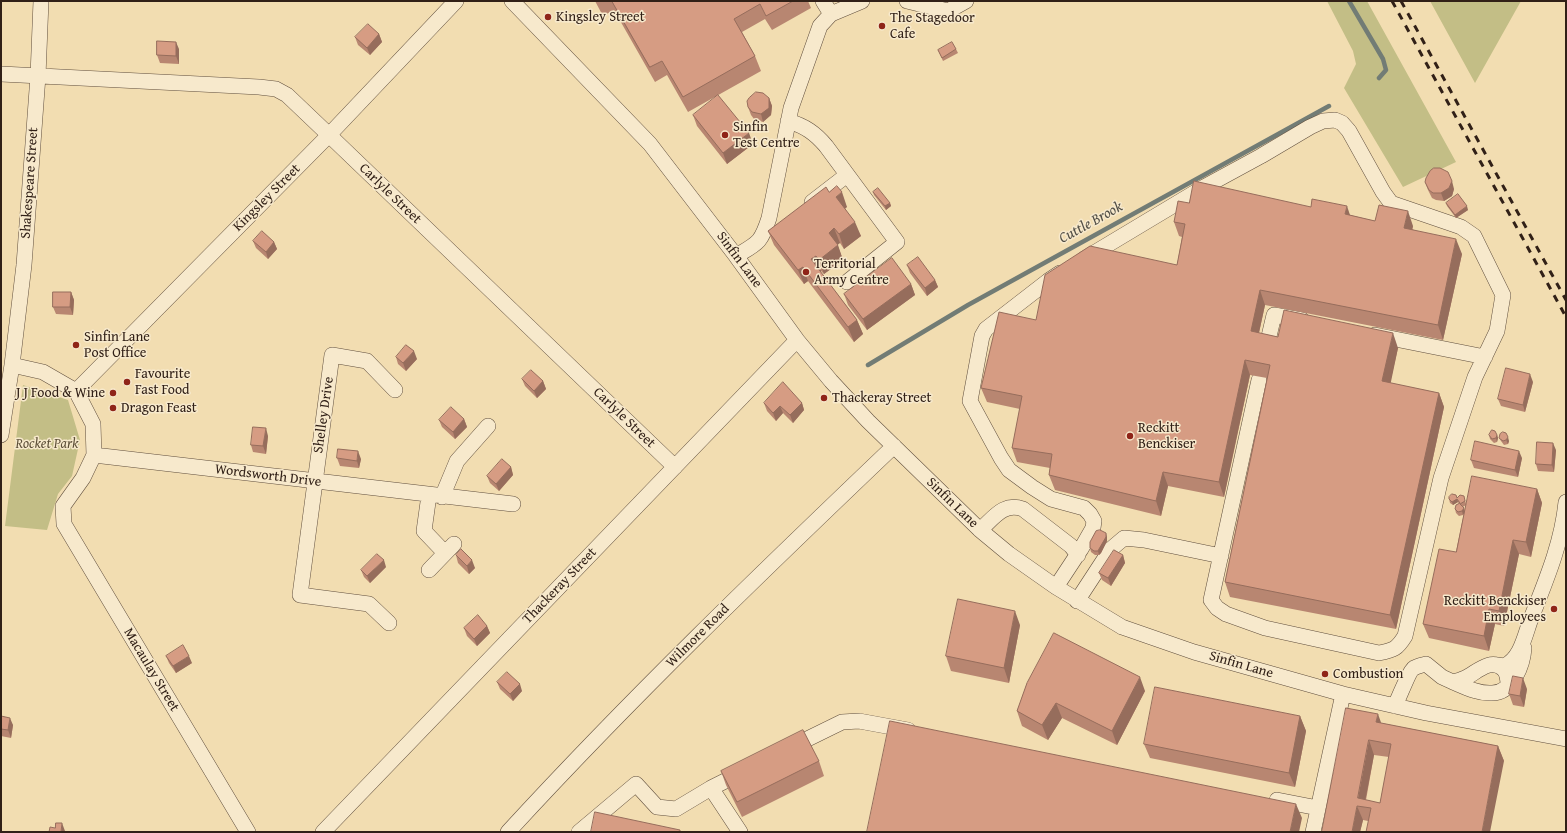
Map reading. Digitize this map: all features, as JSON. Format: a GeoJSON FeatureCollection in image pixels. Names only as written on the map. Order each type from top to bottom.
{"type":"FeatureCollection","features":[{"type":"Feature","properties":{"kind":"street","name":"Shakespeare Street"},"geometry":{"type":"LineString","coordinates":[[1,435],[12,365],[24,265],[38,76],[41,1]]}},
{"type":"Feature","properties":{"kind":"street","name":"Kingsley Street"},"geometry":{"type":"LineString","coordinates":[[76,391],[329,135],[456,1]]}},
{"type":"Feature","properties":{"kind":"street","name":"Sinfin Lane"},"geometry":{"type":"LineString","coordinates":[[512,1],[650,144],[798,340],[831,381],[894,446],[980,530],[1009,554],[1056,587],[1077,601],[1122,626],[1187,650],[1343,694],[1426,713],[1566,739]]}},
{"type":"Feature","properties":{"kind":"street"},"geometry":{"type":"LineString","coordinates":[[823,1],[831,14]]}},
{"type":"Feature","properties":{"kind":"street"},"geometry":{"type":"LineString","coordinates":[[736,256],[759,242],[765,233],[791,108],[820,26],[831,14],[862,1]]}},
{"type":"Feature","properties":{"kind":"street"},"geometry":{"type":"LineString","coordinates":[[908,1],[948,11],[966,1]]}},
{"type":"Feature","properties":{"kind":"street","name":"Carlyle Street"},"geometry":{"type":"LineString","coordinates":[[1,74],[276,89],[286,95],[329,135],[674,467]]}},
{"type":"Feature","properties":{"kind":"street"},"geometry":{"type":"LineString","coordinates":[[1056,587],[1078,555],[1093,528],[1094,521],[1084,508],[1051,499],[1032,488],[1009,470],[970,401],[982,336],[986,329],[1048,281],[1204,187],[1310,127],[1324,121],[1335,120],[1342,123],[1391,203],[1461,227],[1474,236],[1503,295],[1498,331],[1475,377],[1441,478],[1405,636],[1399,646],[1392,650],[1379,653],[1264,628],[1226,614],[1217,608],[1211,600],[1259,380]]}},
{"type":"Feature","properties":{"kind":"street"},"geometry":{"type":"LineString","coordinates":[[788,121],[816,134],[897,242],[847,282]]}},
{"type":"Feature","properties":{"kind":"street"},"geometry":{"type":"LineString","coordinates":[[799,212],[848,175]]}},
{"type":"Feature","properties":{"kind":"street"},"geometry":{"type":"LineString","coordinates":[[765,233],[781,226]]}},
{"type":"Feature","properties":{"kind":"street"},"geometry":{"type":"LineString","coordinates":[[1267,345],[1274,315],[1313,322]]}},
{"type":"Feature","properties":{"kind":"street"},"geometry":{"type":"LineString","coordinates":[[1360,332],[1485,356]]}},
{"type":"Feature","properties":{"kind":"street","name":"Thackeray Street"},"geometry":{"type":"LineString","coordinates":[[323,832],[798,340]]}},
{"type":"Feature","properties":{"kind":"street","name":"Shelley Drive"},"geometry":{"type":"LineString","coordinates":[[389,623],[369,604],[300,595],[332,355],[367,361],[395,390]]}},
{"type":"Feature","properties":{"kind":"street"},"geometry":{"type":"LineString","coordinates":[[12,365],[43,372],[76,391],[93,424],[94,455]]}},
{"type":"Feature","properties":{"kind":"street"},"geometry":{"type":"LineString","coordinates":[[429,570],[449,549],[424,531],[436,496],[457,461],[488,426]]}},
{"type":"Feature","properties":{"kind":"street","name":"Wilmore Road"},"geometry":{"type":"LineString","coordinates":[[508,832],[559,777],[739,594],[894,446]]}},
{"type":"Feature","properties":{"kind":"street","name":"Wordsworth Drive"},"geometry":{"type":"LineString","coordinates":[[94,455],[513,504]]}},
{"type":"Feature","properties":{"kind":"street","name":"Macaulay Street"},"geometry":{"type":"LineString","coordinates":[[94,455],[83,478],[63,506],[64,524],[248,832]]}},
{"type":"Feature","properties":{"kind":"street"},"geometry":{"type":"LineString","coordinates":[[1453,682],[1464,679],[1489,665],[1504,666],[1513,659],[1524,640],[1556,551],[1561,536],[1566,502]]}},
{"type":"Feature","properties":{"kind":"street"},"geometry":{"type":"LineString","coordinates":[[980,530],[999,512],[1008,507],[1015,506],[1023,509],[1071,546],[1078,555]]}},
{"type":"Feature","properties":{"kind":"street"},"geometry":{"type":"LineString","coordinates":[[1077,601],[1111,549],[1124,538],[1144,540],[1220,556]]}},
{"type":"Feature","properties":{"kind":"street"},"geometry":{"type":"LineString","coordinates":[[1395,706],[1412,669],[1426,664],[1442,677],[1472,690],[1493,694],[1498,693],[1508,686],[1519,671],[1523,656],[1524,640]]}},
{"type":"Feature","properties":{"kind":"street"},"geometry":{"type":"LineString","coordinates":[[1497,665],[1507,674],[1508,686]]}},
{"type":"Feature","properties":{"kind":"street"},"geometry":{"type":"LineString","coordinates":[[1313,832],[1343,694]]}},
{"type":"Feature","properties":{"kind":"street"},"geometry":{"type":"LineString","coordinates":[[780,753],[842,722],[859,720],[921,732]]}},
{"type":"Feature","properties":{"kind":"street"},"geometry":{"type":"LineString","coordinates":[[579,832],[636,784],[656,807],[676,809],[710,788],[759,764]]}},
{"type":"Feature","properties":{"kind":"street"},"geometry":{"type":"LineString","coordinates":[[710,788],[740,832]]}},
{"type":"Feature","properties":{"kind":"street"},"geometry":{"type":"LineString","coordinates":[[1263,798],[1318,808]]}},
{"type":"Feature","properties":{"kind":"green space"},"geometry":{"type":"Polygon","coordinates":[[[1327,1],[1367,1],[1456,162],[1403,187],[1344,88],[1356,64],[1353,51],[1327,1]]]}},
{"type":"Feature","properties":{"kind":"green space"},"geometry":{"type":"Polygon","coordinates":[[[1430,1],[1521,1],[1475,83],[1430,1]]]}},
{"type":"Feature","properties":{"kind":"green space","name":"Rocket Park"},"geometry":{"type":"Polygon","coordinates":[[[23,385],[68,400],[80,440],[72,476],[58,494],[47,530],[5,526],[23,385]]]}},
{"type":"Feature","properties":{"kind":"building"},"geometry":{"type":"Polygon","coordinates":[[[612,1],[793,1],[766,16],[760,4],[734,19],[755,56],[683,97],[662,61],[650,67],[612,1]]]}},
{"type":"Feature","properties":{"kind":"building"},"geometry":{"type":"Polygon","coordinates":[[[368,24],[379,34],[367,48],[355,37],[368,24]]]}},
{"type":"Feature","properties":{"kind":"building"},"geometry":{"type":"Polygon","coordinates":[[[157,41],[176,42],[176,56],[157,55],[157,41]]]}},
{"type":"Feature","properties":{"kind":"building"},"geometry":{"type":"Polygon","coordinates":[[[952,42],[956,49],[942,58],[938,50],[952,42]]]}},
{"type":"Feature","properties":{"kind":"building"},"geometry":{"type":"Polygon","coordinates":[[[756,92],[763,93],[769,98],[769,108],[761,114],[752,112],[748,107],[747,101],[756,92]]]}},
{"type":"Feature","properties":{"kind":"building","name":"Sinfin Test Centre"},"geometry":{"type":"Polygon","coordinates":[[[718,95],[749,133],[723,153],[693,115],[718,95]]]}},
{"type":"Feature","properties":{"kind":"building"},"geometry":{"type":"Polygon","coordinates":[[[1434,168],[1440,168],[1448,172],[1452,181],[1449,188],[1441,193],[1433,193],[1429,190],[1425,182],[1430,171],[1434,168]]]}},
{"type":"Feature","properties":{"kind":"building","name":"Reckitt Benckiser"},"geometry":{"type":"Polygon","coordinates":[[[1194,181],[1311,207],[1312,199],[1347,206],[1345,214],[1375,221],[1379,205],[1408,211],[1404,228],[1456,239],[1438,325],[1260,290],[1251,331],[1278,337],[1284,310],[1393,333],[1382,381],[1439,393],[1390,615],[1225,582],[1270,365],[1245,360],[1219,482],[1163,472],[1156,501],[1049,475],[1052,454],[1012,448],[1022,396],[981,388],[999,312],[1036,320],[1045,275],[1090,246],[1177,265],[1185,224],[1174,222],[1178,201],[1189,203],[1194,181]]]}},
{"type":"Feature","properties":{"kind":"building","name":"Territorial Army Centre"},"geometry":{"type":"Polygon","coordinates":[[[837,186],[842,192],[836,197],[855,222],[839,234],[834,228],[829,233],[838,245],[819,260],[816,256],[811,259],[857,320],[848,327],[803,267],[798,270],[768,231],[826,187],[829,192],[837,186]]]}},
{"type":"Feature","properties":{"kind":"building"},"geometry":{"type":"Polygon","coordinates":[[[878,188],[890,203],[885,206],[873,192],[878,188]]]}},
{"type":"Feature","properties":{"kind":"building"},"geometry":{"type":"Polygon","coordinates":[[[1458,194],[1467,206],[1455,215],[1446,203],[1458,194]]]}},
{"type":"Feature","properties":{"kind":"building"},"geometry":{"type":"Polygon","coordinates":[[[262,231],[274,242],[266,252],[253,241],[262,231]]]}},
{"type":"Feature","properties":{"kind":"building"},"geometry":{"type":"Polygon","coordinates":[[[918,257],[935,280],[925,288],[907,265],[918,257]]]}},
{"type":"Feature","properties":{"kind":"building"},"geometry":{"type":"Polygon","coordinates":[[[892,258],[911,284],[863,319],[844,294],[892,258]]]}},
{"type":"Feature","properties":{"kind":"building"},"geometry":{"type":"Polygon","coordinates":[[[53,292],[71,292],[70,307],[53,307],[53,292]]]}},
{"type":"Feature","properties":{"kind":"building"},"geometry":{"type":"Polygon","coordinates":[[[406,345],[414,351],[403,363],[396,357],[406,345]]]}},
{"type":"Feature","properties":{"kind":"building"},"geometry":{"type":"Polygon","coordinates":[[[1506,368],[1530,374],[1523,405],[1498,399],[1506,368]]]}},
{"type":"Feature","properties":{"kind":"building"},"geometry":{"type":"Polygon","coordinates":[[[531,370],[543,381],[534,391],[522,379],[531,370]]]}},
{"type":"Feature","properties":{"kind":"building"},"geometry":{"type":"Polygon","coordinates":[[[783,382],[802,403],[790,415],[780,406],[773,413],[764,403],[783,382]]]}},
{"type":"Feature","properties":{"kind":"building"},"geometry":{"type":"Polygon","coordinates":[[[451,407],[464,419],[453,432],[439,420],[451,407]]]}},
{"type":"Feature","properties":{"kind":"building"},"geometry":{"type":"Polygon","coordinates":[[[253,427],[266,428],[263,446],[251,445],[253,427]]]}},
{"type":"Feature","properties":{"kind":"building"},"geometry":{"type":"Polygon","coordinates":[[[1492,430],[1495,431],[1497,435],[1496,438],[1492,439],[1489,435],[1492,430]]]}},
{"type":"Feature","properties":{"kind":"building"},"geometry":{"type":"Polygon","coordinates":[[[1503,432],[1506,433],[1508,437],[1503,441],[1499,438],[1500,434],[1503,432]]]}},
{"type":"Feature","properties":{"kind":"building"},"geometry":{"type":"Polygon","coordinates":[[[1475,441],[1519,451],[1515,470],[1471,460],[1475,441]]]}},
{"type":"Feature","properties":{"kind":"building"},"geometry":{"type":"Polygon","coordinates":[[[1537,442],[1553,443],[1552,465],[1536,464],[1537,442]]]}},
{"type":"Feature","properties":{"kind":"building"},"geometry":{"type":"Polygon","coordinates":[[[338,449],[358,451],[357,461],[337,458],[338,449]]]}},
{"type":"Feature","properties":{"kind":"building"},"geometry":{"type":"Polygon","coordinates":[[[502,459],[511,467],[496,484],[487,476],[502,459]]]}},
{"type":"Feature","properties":{"kind":"building"},"geometry":{"type":"Polygon","coordinates":[[[1472,476],[1537,489],[1526,542],[1513,540],[1499,611],[1489,609],[1484,636],[1423,624],[1439,549],[1456,552],[1472,476]]]}},
{"type":"Feature","properties":{"kind":"building"},"geometry":{"type":"Polygon","coordinates":[[[1452,494],[1456,495],[1457,498],[1460,495],[1464,496],[1465,501],[1460,504],[1464,508],[1462,511],[1458,512],[1455,509],[1456,505],[1460,503],[1457,499],[1452,502],[1449,499],[1452,494]]]}},
{"type":"Feature","properties":{"kind":"building"},"geometry":{"type":"Polygon","coordinates":[[[1100,530],[1106,533],[1106,537],[1098,551],[1094,551],[1090,548],[1090,542],[1096,531],[1100,530]]]}},
{"type":"Feature","properties":{"kind":"building"},"geometry":{"type":"Polygon","coordinates":[[[461,549],[472,560],[467,566],[456,555],[461,549]]]}},
{"type":"Feature","properties":{"kind":"building"},"geometry":{"type":"Polygon","coordinates":[[[1114,550],[1123,555],[1108,578],[1099,573],[1114,550]]]}},
{"type":"Feature","properties":{"kind":"building"},"geometry":{"type":"Polygon","coordinates":[[[377,554],[384,560],[367,576],[361,570],[377,554]]]}},
{"type":"Feature","properties":{"kind":"building"},"geometry":{"type":"Polygon","coordinates":[[[958,599],[1015,611],[1004,668],[946,656],[958,599]]]}},
{"type":"Feature","properties":{"kind":"building"},"geometry":{"type":"Polygon","coordinates":[[[478,615],[487,626],[474,639],[464,628],[478,615]]]}},
{"type":"Feature","properties":{"kind":"building"},"geometry":{"type":"Polygon","coordinates":[[[1054,633],[1140,677],[1112,731],[1056,703],[1042,725],[1017,711],[1027,683],[1054,633]]]}},
{"type":"Feature","properties":{"kind":"building"},"geometry":{"type":"Polygon","coordinates":[[[183,645],[189,656],[173,666],[166,656],[183,645]]]}},
{"type":"Feature","properties":{"kind":"building"},"geometry":{"type":"Polygon","coordinates":[[[507,672],[520,684],[510,694],[497,682],[507,672]]]}},
{"type":"Feature","properties":{"kind":"building"},"geometry":{"type":"Polygon","coordinates":[[[1513,676],[1523,678],[1520,696],[1509,694],[1513,676]]]}},
{"type":"Feature","properties":{"kind":"building"},"geometry":{"type":"Polygon","coordinates":[[[1155,687],[1300,716],[1289,773],[1144,744],[1155,687]]]}},
{"type":"Feature","properties":{"kind":"building"},"geometry":{"type":"Polygon","coordinates":[[[1346,708],[1378,714],[1376,722],[1498,746],[1482,832],[1366,832],[1371,808],[1357,806],[1352,832],[1322,832],[1346,708]],[[1369,740],[1358,798],[1380,803],[1391,744],[1369,740]]]}},
{"type":"Feature","properties":{"kind":"building"},"geometry":{"type":"Polygon","coordinates":[[[1,716],[10,718],[8,730],[1,729],[1,716]]]}},
{"type":"Feature","properties":{"kind":"building"},"geometry":{"type":"Polygon","coordinates":[[[890,721],[1296,804],[1290,832],[867,832],[890,721]]]}},
{"type":"Feature","properties":{"kind":"building"},"geometry":{"type":"Polygon","coordinates":[[[803,730],[819,761],[737,802],[721,771],[803,730]]]}},
{"type":"Feature","properties":{"kind":"building"},"geometry":{"type":"Polygon","coordinates":[[[595,812],[680,830],[680,832],[591,832],[595,812]]]}},
{"type":"Feature","properties":{"kind":"building"},"geometry":{"type":"Polygon","coordinates":[[[56,823],[62,823],[61,832],[49,832],[50,827],[55,828],[56,823]]]}},
{"type":"Feature","properties":{"kind":"waterway","name":"Cuttle Brook"},"geometry":{"type":"LineString","coordinates":[[1349,1],[1383,59],[1386,70],[1379,78]]}},
{"type":"Feature","properties":{"kind":"waterway","name":"Cuttle Brook"},"geometry":{"type":"LineString","coordinates":[[868,365],[968,305],[1329,106]]}},
{"type":"Feature","properties":{"kind":"railway"},"geometry":{"type":"LineString","coordinates":[[1392,1],[1566,317]]}},
{"type":"Feature","properties":{"kind":"railway"},"geometry":{"type":"LineString","coordinates":[[1401,1],[1566,300]]}},
{"type":"Feature","properties":{"kind":"place","name":"Kingsley Street"},"geometry":{"type":"Point","coordinates":[548,17]}},
{"type":"Feature","properties":{"kind":"place","name":"The Stagedoor Cafe"},"geometry":{"type":"Point","coordinates":[882,26]}},
{"type":"Feature","properties":{"kind":"place","name":"Sinfin Test Centre"},"geometry":{"type":"Point","coordinates":[725,135]}},
{"type":"Feature","properties":{"kind":"place","name":"Territorial Army Centre"},"geometry":{"type":"Point","coordinates":[806,272]}},
{"type":"Feature","properties":{"kind":"place","name":"Sinfin Lane Post Office"},"geometry":{"type":"Point","coordinates":[76,345]}},
{"type":"Feature","properties":{"kind":"place","name":"Favourite Fast Food"},"geometry":{"type":"Point","coordinates":[127,382]}},
{"type":"Feature","properties":{"kind":"place","name":"J J Food & Wine"},"geometry":{"type":"Point","coordinates":[113,393]}},
{"type":"Feature","properties":{"kind":"place","name":"Thackeray Street"},"geometry":{"type":"Point","coordinates":[824,398]}},
{"type":"Feature","properties":{"kind":"place","name":"Dragon Feast"},"geometry":{"type":"Point","coordinates":[113,408]}},
{"type":"Feature","properties":{"kind":"place","name":"Reckitt Benckiser"},"geometry":{"type":"Point","coordinates":[1130,436]}},
{"type":"Feature","properties":{"kind":"place","name":"Reckitt Benckiser Employees"},"geometry":{"type":"Point","coordinates":[1554,609]}},
{"type":"Feature","properties":{"kind":"place","name":"Combustion"},"geometry":{"type":"Point","coordinates":[1325,674]}}]}
